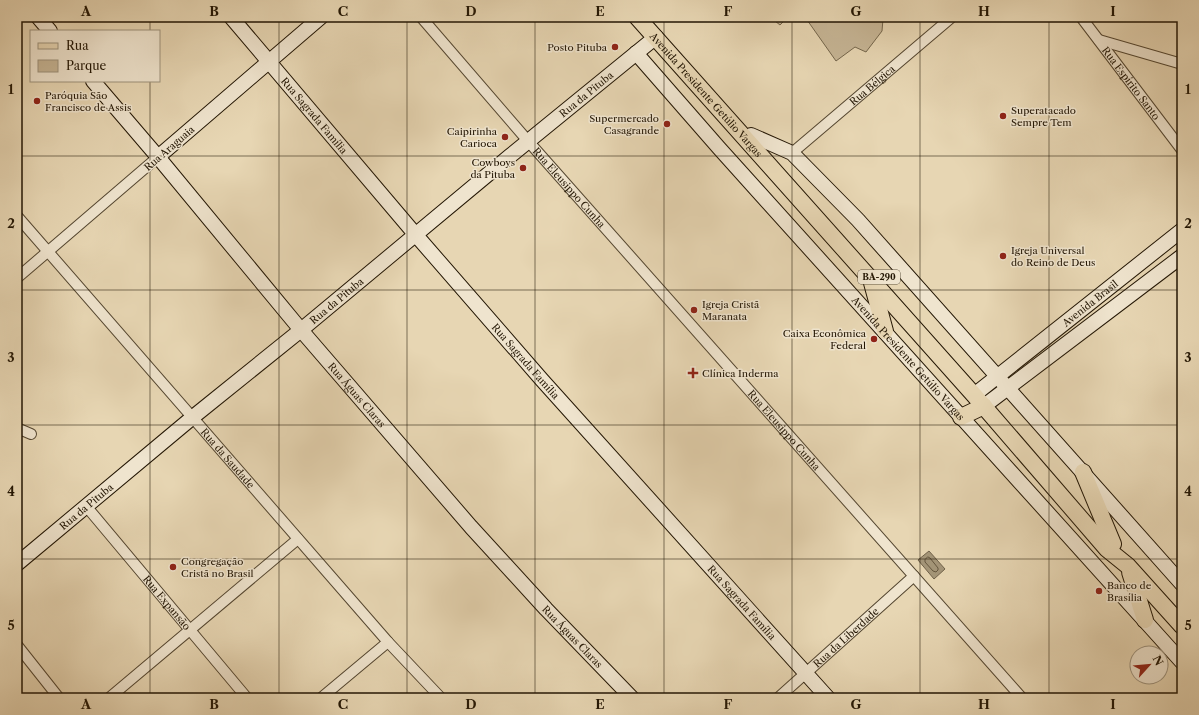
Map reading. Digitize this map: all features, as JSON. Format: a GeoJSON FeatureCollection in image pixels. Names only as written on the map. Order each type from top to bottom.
{"type":"FeatureCollection","features":[{"type":"Feature","properties":{"kind":"main road","name":"Avenida Presidente Getúlio Vargas"},"geometry":{"type":"LineString","coordinates":[[637,17],[772,170],[1113,544],[1128,566],[1182,626]]}},
{"type":"Feature","properties":{"kind":"main road","name":"Avenida Presidente Getúlio Vargas"},"geometry":{"type":"LineString","coordinates":[[649,17],[751,135],[869,266],[1107,549],[1128,566]]}},
{"type":"Feature","properties":{"kind":"main road"},"geometry":{"type":"LineString","coordinates":[[871,279],[886,331]]}},
{"type":"Feature","properties":{"kind":"main road"},"geometry":{"type":"LineString","coordinates":[[961,417],[981,399]]}},
{"type":"Feature","properties":{"kind":"main road"},"geometry":{"type":"LineString","coordinates":[[1083,472],[1113,544]]}},
{"type":"Feature","properties":{"kind":"main road"},"geometry":{"type":"LineString","coordinates":[[1128,566],[1145,620]]}},
{"type":"Feature","properties":{"kind":"street"},"geometry":{"type":"LineString","coordinates":[[38,17],[49,30]]}},
{"type":"Feature","properties":{"kind":"street","name":"Rua Sagrada Família"},"geometry":{"type":"LineString","coordinates":[[231,17],[415,234],[547,386],[828,698]]}},
{"type":"Feature","properties":{"kind":"street","name":"Rua Araguaia"},"geometry":{"type":"LineString","coordinates":[[17,278],[321,17]]}},
{"type":"Feature","properties":{"kind":"street","name":"Rua Eleusippo Cunha"},"geometry":{"type":"LineString","coordinates":[[421,17],[528,141],[1022,698]]}},
{"type":"Feature","properties":{"kind":"street","name":"Rua Bélgica"},"geometry":{"type":"LineString","coordinates":[[792,153],[952,17]]}},
{"type":"Feature","properties":{"kind":"street","name":"Rua Espírito Santo"},"geometry":{"type":"LineString","coordinates":[[1081,17],[1182,150]]}},
{"type":"Feature","properties":{"kind":"street","name":"Rua da Pituba"},"geometry":{"type":"LineString","coordinates":[[17,564],[193,417],[301,330],[415,234],[656,37]]}},
{"type":"Feature","properties":{"kind":"street"},"geometry":{"type":"LineString","coordinates":[[1099,40],[1182,64]]}},
{"type":"Feature","properties":{"kind":"street","name":"Avenida Presidente Getúlio Vargas"},"geometry":{"type":"LineString","coordinates":[[636,53],[719,148],[886,331],[961,417],[1182,662]]}},
{"type":"Feature","properties":{"kind":"street","name":"Rua Águas Claras"},"geometry":{"type":"LineString","coordinates":[[94,82],[301,330],[471,528],[546,609],[632,698]]}},
{"type":"Feature","properties":{"kind":"street","name":"Avenida Presidente Getúlio Vargas"},"geometry":{"type":"LineString","coordinates":[[751,135],[792,153],[858,220],[1182,584]]}},
{"type":"Feature","properties":{"kind":"street","name":"Rua da Saudade"},"geometry":{"type":"LineString","coordinates":[[17,216],[193,417],[298,540],[388,642],[441,698]]}},
{"type":"Feature","properties":{"kind":"street","name":"Avenida Brasil"},"geometry":{"type":"LineString","coordinates":[[981,399],[997,376],[1182,230]]}},
{"type":"Feature","properties":{"kind":"street","name":"Avenida Brasil"},"geometry":{"type":"LineString","coordinates":[[981,399],[1008,388],[1182,256]]}},
{"type":"Feature","properties":{"kind":"street"},"geometry":{"type":"LineString","coordinates":[[17,428],[31,434]]}},
{"type":"Feature","properties":{"kind":"street","name":"Rua Expansão"},"geometry":{"type":"LineString","coordinates":[[86,506],[247,698]]}},
{"type":"Feature","properties":{"kind":"street"},"geometry":{"type":"LineString","coordinates":[[109,698],[298,540]]}},
{"type":"Feature","properties":{"kind":"street","name":"Rua da Liberdade"},"geometry":{"type":"LineString","coordinates":[[778,698],[914,576]]}},
{"type":"Feature","properties":{"kind":"street"},"geometry":{"type":"LineString","coordinates":[[321,698],[388,642]]}},
{"type":"Feature","properties":{"kind":"street"},"geometry":{"type":"LineString","coordinates":[[17,645],[59,698]]}},
{"type":"Feature","properties":{"kind":"green space"},"geometry":{"type":"Polygon","coordinates":[[[770,17],[788,17],[780,25],[770,17]]]}},
{"type":"Feature","properties":{"kind":"green space"},"geometry":{"type":"Polygon","coordinates":[[[805,17],[866,17],[867,19],[883,19],[882,31],[866,52],[855,47],[836,61],[805,17]]]}},
{"type":"Feature","properties":{"kind":"water"},"geometry":{"type":"Polygon","coordinates":[[[929,551],[945,569],[934,579],[918,560],[929,551]]]}},
{"type":"Feature","properties":{"kind":"place","name":"Posto Pituba"},"geometry":{"type":"Point","coordinates":[615,47]}},
{"type":"Feature","properties":{"kind":"place","name":"Paróquia São Francisco de Assis"},"geometry":{"type":"Point","coordinates":[37,101]}},
{"type":"Feature","properties":{"kind":"place","name":"Superatacado Sempre Tem"},"geometry":{"type":"Point","coordinates":[1003,116]}},
{"type":"Feature","properties":{"kind":"place","name":"Supermercado Casagrande"},"geometry":{"type":"Point","coordinates":[667,124]}},
{"type":"Feature","properties":{"kind":"place","name":"Caipirinha Carioca"},"geometry":{"type":"Point","coordinates":[505,137]}},
{"type":"Feature","properties":{"kind":"place","name":"Cowboys da Pituba"},"geometry":{"type":"Point","coordinates":[523,168]}},
{"type":"Feature","properties":{"kind":"place","name":"Igreja Universal do Reino de Deus"},"geometry":{"type":"Point","coordinates":[1003,256]}},
{"type":"Feature","properties":{"kind":"place","name":"Igreja Cristã Maranata"},"geometry":{"type":"Point","coordinates":[694,310]}},
{"type":"Feature","properties":{"kind":"place","name":"Caixa Econômica Federal"},"geometry":{"type":"Point","coordinates":[874,339]}},
{"type":"Feature","properties":{"kind":"place","name":"Clínica Inderma"},"geometry":{"type":"Point","coordinates":[693,373]}},
{"type":"Feature","properties":{"kind":"place","name":"Congregação Cristã no Brasil"},"geometry":{"type":"Point","coordinates":[173,567]}},
{"type":"Feature","properties":{"kind":"place","name":"Banco de Brasília"},"geometry":{"type":"Point","coordinates":[1099,591]}}]}
